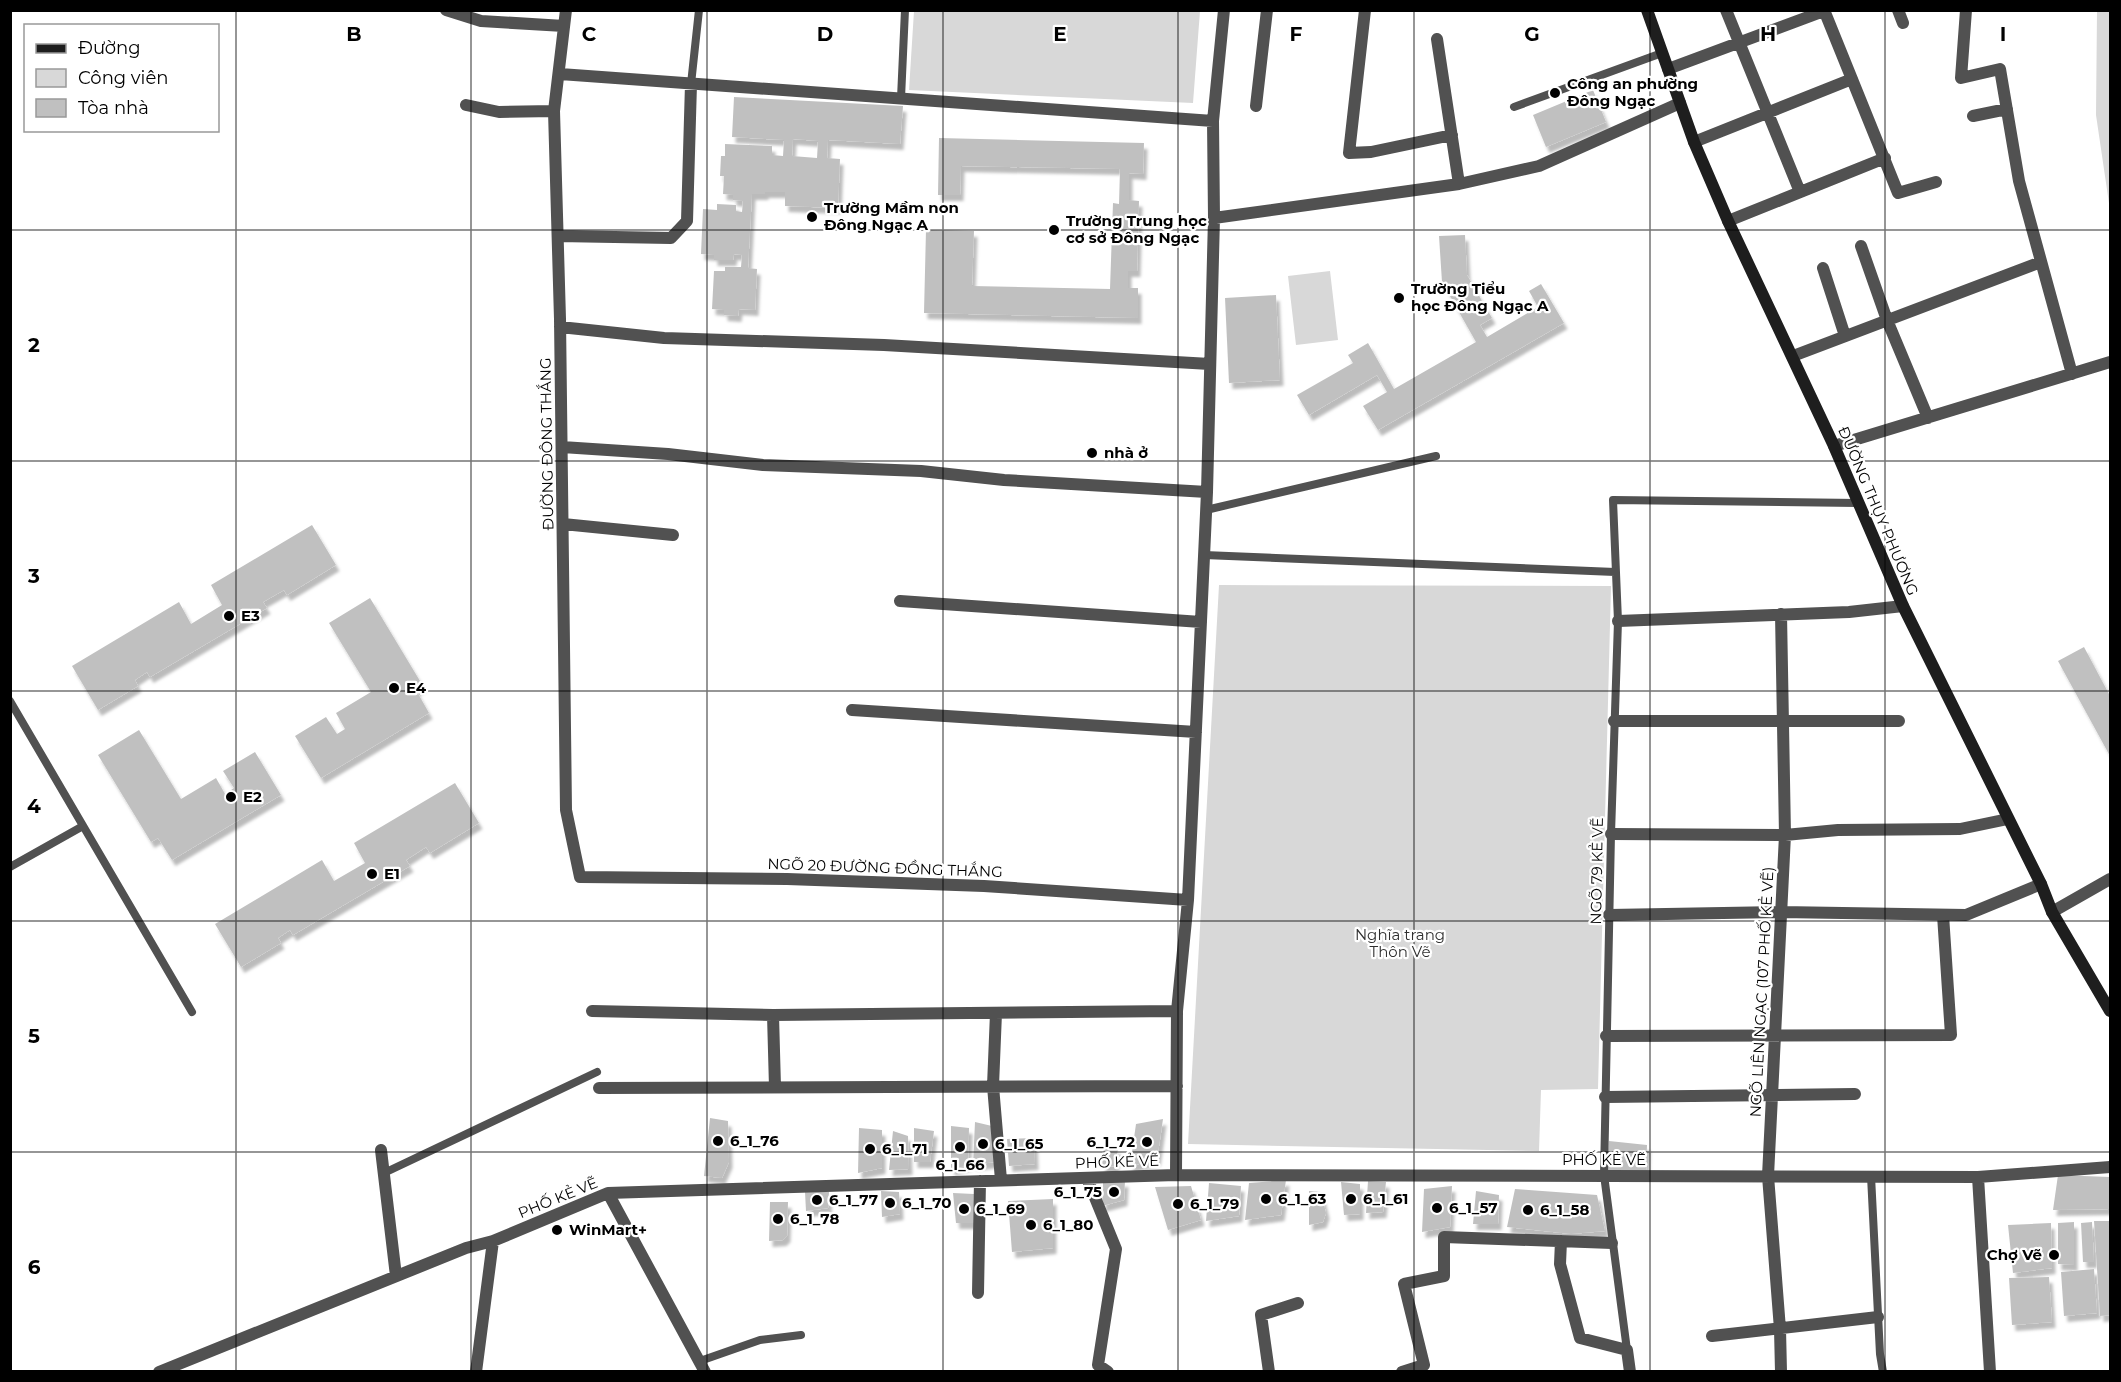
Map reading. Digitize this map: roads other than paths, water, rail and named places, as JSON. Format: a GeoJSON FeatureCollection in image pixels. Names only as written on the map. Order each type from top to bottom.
{"type":"FeatureCollection","features":[{"type":"Feature","properties":{"kind":"main road","name":"ĐƯỜNG THỤY PHƯƠNG"},"geometry":{"type":"LineString","coordinates":[[1647,10],[1694,142],[1728,221],[1834,446],[1903,606],[2041,884],[2052,912],[2110,1009]]}},
{"type":"Feature","properties":{"kind":"street"},"geometry":{"type":"LineString","coordinates":[[447,10],[481,21],[564,26]]}},
{"type":"Feature","properties":{"kind":"street","name":"ĐƯỜNG ĐÔNG THẮNG"},"geometry":{"type":"LineString","coordinates":[[566,10],[554,111],[560,327],[566,810],[580,877]]}},
{"type":"Feature","properties":{"kind":"street"},"geometry":{"type":"LineString","coordinates":[[1176,1175],[1177,1011],[1188,900],[1207,492],[1214,218],[1213,121],[1224,10]]}},
{"type":"Feature","properties":{"kind":"street"},"geometry":{"type":"LineString","coordinates":[[1256,106],[1267,10]]}},
{"type":"Feature","properties":{"kind":"street"},"geometry":{"type":"LineString","coordinates":[[1365,10],[1349,153],[1371,152],[1452,135]]}},
{"type":"Feature","properties":{"kind":"street"},"geometry":{"type":"LineString","coordinates":[[1726,10],[1800,192]]}},
{"type":"Feature","properties":{"kind":"street"},"geometry":{"type":"LineString","coordinates":[[1898,10],[1903,23]]}},
{"type":"Feature","properties":{"kind":"street"},"geometry":{"type":"LineString","coordinates":[[1966,10],[1961,78],[2000,69],[2019,181],[2072,374]]}},
{"type":"Feature","properties":{"kind":"street"},"geometry":{"type":"LineString","coordinates":[[1668,69],[1824,11],[1898,193],[1936,182]]}},
{"type":"Feature","properties":{"kind":"street"},"geometry":{"type":"LineString","coordinates":[[1437,39],[1459,184]]}},
{"type":"Feature","properties":{"kind":"street"},"geometry":{"type":"LineString","coordinates":[[560,74],[1213,121]]}},
{"type":"Feature","properties":{"kind":"street"},"geometry":{"type":"LineString","coordinates":[[1694,142],[1852,79]]}},
{"type":"Feature","properties":{"kind":"street"},"geometry":{"type":"LineString","coordinates":[[558,236],[671,238],[687,221],[691,84]]}},
{"type":"Feature","properties":{"kind":"street"},"geometry":{"type":"LineString","coordinates":[[1214,218],[1459,184],[1539,166],[1680,104]]}},
{"type":"Feature","properties":{"kind":"street"},"geometry":{"type":"LineString","coordinates":[[466,105],[499,112],[554,111]]}},
{"type":"Feature","properties":{"kind":"street"},"geometry":{"type":"LineString","coordinates":[[1973,116],[2007,109]]}},
{"type":"Feature","properties":{"kind":"street"},"geometry":{"type":"LineString","coordinates":[[1728,221],[1884,158]]}},
{"type":"Feature","properties":{"kind":"street"},"geometry":{"type":"LineString","coordinates":[[1861,246],[1887,320],[1928,418]]}},
{"type":"Feature","properties":{"kind":"street"},"geometry":{"type":"LineString","coordinates":[[1793,356],[2041,262]]}},
{"type":"Feature","properties":{"kind":"street"},"geometry":{"type":"LineString","coordinates":[[1823,268],[1845,336]]}},
{"type":"Feature","properties":{"kind":"street"},"geometry":{"type":"LineString","coordinates":[[560,327],[664,338],[884,345],[1210,364]]}},
{"type":"Feature","properties":{"kind":"street"},"geometry":{"type":"LineString","coordinates":[[1834,446],[2110,362]]}},
{"type":"Feature","properties":{"kind":"street"},"geometry":{"type":"LineString","coordinates":[[562,447],[668,454],[763,465],[921,471],[1004,480],[1207,492]]}},
{"type":"Feature","properties":{"kind":"street"},"geometry":{"type":"LineString","coordinates":[[563,524],[672,535]]}},
{"type":"Feature","properties":{"kind":"street"},"geometry":{"type":"LineString","coordinates":[[900,601],[1201,622]]}},
{"type":"Feature","properties":{"kind":"street"},"geometry":{"type":"LineString","coordinates":[[1618,621],[1848,612],[1903,606]]}},
{"type":"Feature","properties":{"kind":"street","name":"NGÕ LIÊN NGẠC (107 PHỐ KẺ VẼ)"},"geometry":{"type":"LineString","coordinates":[[1781,614],[1785,835],[1768,1176],[1781,1371]]}},
{"type":"Feature","properties":{"kind":"street"},"geometry":{"type":"LineString","coordinates":[[852,710],[1196,732]]}},
{"type":"Feature","properties":{"kind":"street"},"geometry":{"type":"LineString","coordinates":[[1614,722],[1899,721]]}},
{"type":"Feature","properties":{"kind":"street"},"geometry":{"type":"LineString","coordinates":[[1611,834],[1785,835],[1838,830],[1960,829],[2008,819]]}},
{"type":"Feature","properties":{"kind":"street","name":"NGÕ 20 ĐƯỜNG ĐỒNG THẮNG"},"geometry":{"type":"LineString","coordinates":[[580,877],[787,879],[926,884],[1188,900]]}},
{"type":"Feature","properties":{"kind":"street"},"geometry":{"type":"LineString","coordinates":[[2052,912],[2110,879]]}},
{"type":"Feature","properties":{"kind":"street"},"geometry":{"type":"LineString","coordinates":[[1609,915],[1781,912],[1966,915],[2041,884]]}},
{"type":"Feature","properties":{"kind":"street"},"geometry":{"type":"LineString","coordinates":[[1606,1036],[1951,1035],[1943,915]]}},
{"type":"Feature","properties":{"kind":"street"},"geometry":{"type":"LineString","coordinates":[[592,1011],[773,1015],[1177,1011]]}},
{"type":"Feature","properties":{"kind":"street"},"geometry":{"type":"LineString","coordinates":[[996,1013],[993,1086],[1001,1180]]}},
{"type":"Feature","properties":{"kind":"street"},"geometry":{"type":"LineString","coordinates":[[773,1015],[775,1087]]}},
{"type":"Feature","properties":{"kind":"street"},"geometry":{"type":"LineString","coordinates":[[599,1088],[1177,1086]]}},
{"type":"Feature","properties":{"kind":"street"},"geometry":{"type":"LineString","coordinates":[[1605,1097],[1856,1094]]}},
{"type":"Feature","properties":{"kind":"street"},"geometry":{"type":"LineString","coordinates":[[381,1150],[396,1276]]}},
{"type":"Feature","properties":{"kind":"street","name":"PHỐ KẺ VẼ"},"geometry":{"type":"LineString","coordinates":[[159,1371],[608,1193],[1176,1175],[1978,1177],[2110,1167]]}},
{"type":"Feature","properties":{"kind":"street"},"geometry":{"type":"LineString","coordinates":[[1978,1177],[1990,1371]]}},
{"type":"Feature","properties":{"kind":"street"},"geometry":{"type":"LineString","coordinates":[[1087,1178],[1116,1249],[1098,1365],[1108,1371]]}},
{"type":"Feature","properties":{"kind":"street"},"geometry":{"type":"LineString","coordinates":[[978,1293],[980,1181]]}},
{"type":"Feature","properties":{"kind":"street"},"geometry":{"type":"LineString","coordinates":[[608,1193],[702,1366]]}},
{"type":"Feature","properties":{"kind":"street"},"geometry":{"type":"LineString","coordinates":[[1401,1371],[1424,1365],[1404,1284],[1444,1276],[1443,1237],[1612,1243]]}},
{"type":"Feature","properties":{"kind":"street"},"geometry":{"type":"LineString","coordinates":[[476,1371],[492,1240]]}},
{"type":"Feature","properties":{"kind":"street"},"geometry":{"type":"LineString","coordinates":[[1561,1241],[1560,1264],[1580,1338],[1627,1350],[1630,1371]]}},
{"type":"Feature","properties":{"kind":"street"},"geometry":{"type":"LineString","coordinates":[[1269,1371],[1261,1315],[1298,1303]]}},
{"type":"Feature","properties":{"kind":"street"},"geometry":{"type":"LineString","coordinates":[[1712,1336],[1878,1317]]}},
{"type":"Feature","properties":{"kind":"lane"},"geometry":{"type":"LineString","coordinates":[[691,84],[699,10]]}},
{"type":"Feature","properties":{"kind":"lane"},"geometry":{"type":"LineString","coordinates":[[901,98],[904,10]]}},
{"type":"Feature","properties":{"kind":"lane"},"geometry":{"type":"LineString","coordinates":[[1514,107],[1662,53]]}},
{"type":"Feature","properties":{"kind":"lane"},"geometry":{"type":"LineString","coordinates":[[1206,510],[1436,456]]}},
{"type":"Feature","properties":{"kind":"lane","name":"NGÕ 79 KẺ VẼ"},"geometry":{"type":"LineString","coordinates":[[1627,1350],[1604,1175],[1618,621],[1613,500],[1858,503]]}},
{"type":"Feature","properties":{"kind":"lane"},"geometry":{"type":"LineString","coordinates":[[1204,555],[1615,572]]}},
{"type":"Feature","properties":{"kind":"lane"},"geometry":{"type":"LineString","coordinates":[[10,701],[192,1012]]}},
{"type":"Feature","properties":{"kind":"lane"},"geometry":{"type":"LineString","coordinates":[[10,867],[83,826]]}},
{"type":"Feature","properties":{"kind":"lane"},"geometry":{"type":"LineString","coordinates":[[384,1173],[597,1072]]}},
{"type":"Feature","properties":{"kind":"lane"},"geometry":{"type":"LineString","coordinates":[[1871,1176],[1882,1371]]}},
{"type":"Feature","properties":{"kind":"lane"},"geometry":{"type":"LineString","coordinates":[[702,1366],[760,1340],[801,1335]]}},
{"type":"Feature","properties":{"kind":"place","name":"Công an phường Đông Ngạc"},"geometry":{"type":"Point","coordinates":[1555,93]}},
{"type":"Feature","properties":{"kind":"place","name":"Trường Mầm non Đông Ngạc A"},"geometry":{"type":"Point","coordinates":[812,217]}},
{"type":"Feature","properties":{"kind":"place","name":"Trường Trung học cơ sở Đông Ngạc"},"geometry":{"type":"Point","coordinates":[1054,230]}},
{"type":"Feature","properties":{"kind":"place","name":"Trường Tiểu học Đông Ngạc A"},"geometry":{"type":"Point","coordinates":[1399,298]}},
{"type":"Feature","properties":{"kind":"place","name":"nhà ở"},"geometry":{"type":"Point","coordinates":[1092,453]}},
{"type":"Feature","properties":{"kind":"place","name":"E3"},"geometry":{"type":"Point","coordinates":[229,616]}},
{"type":"Feature","properties":{"kind":"place","name":"E4"},"geometry":{"type":"Point","coordinates":[394,688]}},
{"type":"Feature","properties":{"kind":"place","name":"E2"},"geometry":{"type":"Point","coordinates":[231,797]}},
{"type":"Feature","properties":{"kind":"place","name":"E1"},"geometry":{"type":"Point","coordinates":[372,874]}},
{"type":"Feature","properties":{"kind":"place","name":"6_1_76"},"geometry":{"type":"Point","coordinates":[718,1141]}},
{"type":"Feature","properties":{"kind":"place","name":"6_1_72"},"geometry":{"type":"Point","coordinates":[1147,1142]}},
{"type":"Feature","properties":{"kind":"place","name":"6_1_65"},"geometry":{"type":"Point","coordinates":[983,1144]}},
{"type":"Feature","properties":{"kind":"place","name":"6_1_66"},"geometry":{"type":"Point","coordinates":[960,1147]}},
{"type":"Feature","properties":{"kind":"place","name":"6_1_71"},"geometry":{"type":"Point","coordinates":[870,1149]}},
{"type":"Feature","properties":{"kind":"place","name":"6_1_75"},"geometry":{"type":"Point","coordinates":[1114,1192]}},
{"type":"Feature","properties":{"kind":"place","name":"6_1_63"},"geometry":{"type":"Point","coordinates":[1266,1199]}},
{"type":"Feature","properties":{"kind":"place","name":"6_1_61"},"geometry":{"type":"Point","coordinates":[1351,1199]}},
{"type":"Feature","properties":{"kind":"place","name":"6_1_77"},"geometry":{"type":"Point","coordinates":[817,1200]}},
{"type":"Feature","properties":{"kind":"place","name":"6_1_70"},"geometry":{"type":"Point","coordinates":[890,1203]}},
{"type":"Feature","properties":{"kind":"place","name":"6_1_79"},"geometry":{"type":"Point","coordinates":[1178,1204]}},
{"type":"Feature","properties":{"kind":"place","name":"6_1_57"},"geometry":{"type":"Point","coordinates":[1437,1208]}},
{"type":"Feature","properties":{"kind":"place","name":"6_1_69"},"geometry":{"type":"Point","coordinates":[964,1209]}},
{"type":"Feature","properties":{"kind":"place","name":"6_1_58"},"geometry":{"type":"Point","coordinates":[1528,1210]}},
{"type":"Feature","properties":{"kind":"place","name":"6_1_78"},"geometry":{"type":"Point","coordinates":[778,1219]}},
{"type":"Feature","properties":{"kind":"place","name":"6_1_80"},"geometry":{"type":"Point","coordinates":[1031,1225]}},
{"type":"Feature","properties":{"kind":"place","name":"WinMart+"},"geometry":{"type":"Point","coordinates":[557,1230]}},
{"type":"Feature","properties":{"kind":"place","name":"Chợ Vẽ"},"geometry":{"type":"Point","coordinates":[2054,1255]}},
{"type":"Feature","properties":{"kind":"park label","name":"Nghĩa trang Thôn Vẽ"},"geometry":{"type":"Point","coordinates":[1400,944]}}]}
